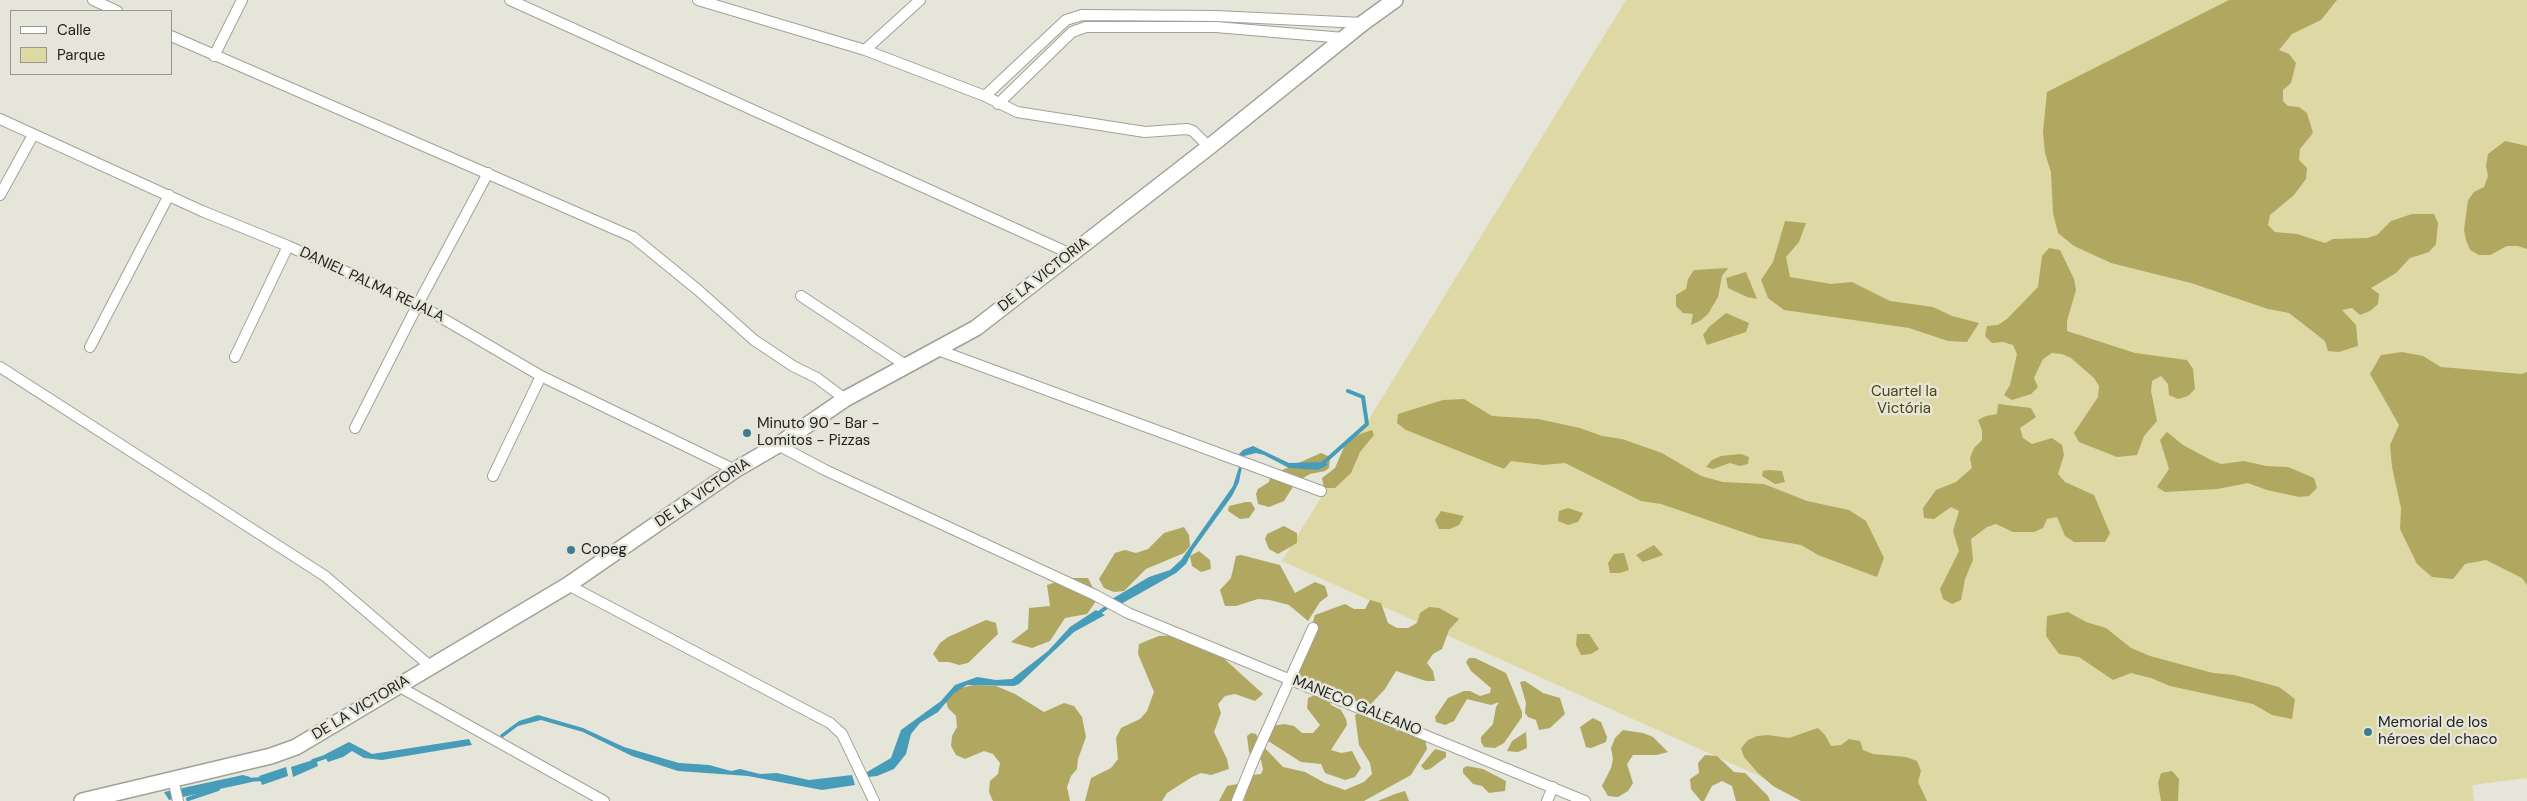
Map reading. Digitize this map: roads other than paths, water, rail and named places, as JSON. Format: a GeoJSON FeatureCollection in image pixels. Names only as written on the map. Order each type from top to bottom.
{"type":"FeatureCollection","features":[{"type":"Feature","properties":{"kind":"main road","name":"DE LA VICTORIA"},"geometry":{"type":"LineString","coordinates":[[82,801],[271,756],[296,747],[568,585],[735,470],[778,445],[845,399],[976,328],[1209,147],[1362,23],[1395,0]]}},
{"type":"Feature","properties":{"kind":"street"},"geometry":{"type":"LineString","coordinates":[[93,0],[115,10]]}},
{"type":"Feature","properties":{"kind":"street"},"geometry":{"type":"LineString","coordinates":[[214,56],[242,0]]}},
{"type":"Feature","properties":{"kind":"street"},"geometry":{"type":"LineString","coordinates":[[510,0],[1071,254]]}},
{"type":"Feature","properties":{"kind":"street"},"geometry":{"type":"LineString","coordinates":[[698,0],[865,50],[985,96],[998,104],[1034,115],[1145,132],[1187,129],[1193,131],[1209,147]]}},
{"type":"Feature","properties":{"kind":"street"},"geometry":{"type":"LineString","coordinates":[[865,50],[920,0]]}},
{"type":"Feature","properties":{"kind":"street"},"geometry":{"type":"LineString","coordinates":[[985,96],[1066,20],[1082,15],[1216,16],[1362,23]]}},
{"type":"Feature","properties":{"kind":"street"},"geometry":{"type":"LineString","coordinates":[[1066,20],[1072,32]]}},
{"type":"Feature","properties":{"kind":"street"},"geometry":{"type":"LineString","coordinates":[[998,104],[1072,32],[1086,27],[1216,27],[1344,38]]}},
{"type":"Feature","properties":{"kind":"street"},"geometry":{"type":"LineString","coordinates":[[172,36],[633,237],[698,290],[754,340],[793,366],[817,378],[845,399]]}},
{"type":"Feature","properties":{"kind":"street","name":"DANIEL PALMA REJALA"},"geometry":{"type":"LineString","coordinates":[[0,119],[169,196],[418,304],[542,376],[735,470]]}},
{"type":"Feature","properties":{"kind":"street"},"geometry":{"type":"LineString","coordinates":[[0,196],[33,135]]}},
{"type":"Feature","properties":{"kind":"street"},"geometry":{"type":"LineString","coordinates":[[355,428],[418,304],[488,174]]}},
{"type":"Feature","properties":{"kind":"street"},"geometry":{"type":"LineString","coordinates":[[90,347],[169,196]]}},
{"type":"Feature","properties":{"kind":"street"},"geometry":{"type":"LineString","coordinates":[[235,357],[288,246]]}},
{"type":"Feature","properties":{"kind":"street"},"geometry":{"type":"LineString","coordinates":[[801,296],[907,366]]}},
{"type":"Feature","properties":{"kind":"street"},"geometry":{"type":"LineString","coordinates":[[938,350],[1321,491]]}},
{"type":"Feature","properties":{"kind":"street"},"geometry":{"type":"LineString","coordinates":[[0,367],[325,576],[430,666]]}},
{"type":"Feature","properties":{"kind":"street"},"geometry":{"type":"LineString","coordinates":[[493,476],[542,376]]}},
{"type":"Feature","properties":{"kind":"street","name":"MANECO GALEANO"},"geometry":{"type":"LineString","coordinates":[[778,445],[825,470],[1095,595],[1128,613],[1585,801]]}},
{"type":"Feature","properties":{"kind":"street"},"geometry":{"type":"LineString","coordinates":[[568,585],[830,723],[842,734],[874,801]]}},
{"type":"Feature","properties":{"kind":"street"},"geometry":{"type":"LineString","coordinates":[[1237,801],[1313,628]]}},
{"type":"Feature","properties":{"kind":"street"},"geometry":{"type":"LineString","coordinates":[[398,686],[604,801]]}},
{"type":"Feature","properties":{"kind":"street"},"geometry":{"type":"LineString","coordinates":[[173,779],[178,801]]}},
{"type":"Feature","properties":{"kind":"street"},"geometry":{"type":"LineString","coordinates":[[1547,801],[1553,787]]}},
{"type":"Feature","properties":{"kind":"water"},"geometry":{"type":"Polygon","coordinates":[[[1253,446],[1289,463],[1324,462],[1328,465],[1318,470],[1289,468],[1264,455],[1256,453],[1244,456],[1239,482],[1232,496],[1193,550],[1186,564],[1176,573],[1121,604],[1112,599],[1149,577],[1170,570],[1181,560],[1233,486],[1239,467],[1237,459],[1239,454],[1253,446]]]}},
{"type":"Feature","properties":{"kind":"water"},"geometry":{"type":"Polygon","coordinates":[[[1096,610],[1105,615],[1074,632],[1019,684],[1014,686],[967,685],[954,693],[938,712],[920,723],[911,734],[906,754],[894,769],[877,776],[868,777],[867,772],[891,758],[901,730],[941,701],[955,685],[977,677],[996,680],[1012,679],[1048,651],[1070,627],[1096,610]]]}},
{"type":"Feature","properties":{"kind":"water"},"geometry":{"type":"Polygon","coordinates":[[[538,715],[583,728],[624,747],[679,763],[709,765],[731,771],[740,769],[760,774],[777,773],[809,780],[852,775],[855,785],[822,790],[748,776],[678,771],[632,756],[583,732],[541,720],[518,726],[502,738],[500,735],[519,721],[538,715]]]}},
{"type":"Feature","properties":{"kind":"water"},"geometry":{"type":"Polygon","coordinates":[[[469,739],[472,745],[382,760],[364,758],[352,751],[343,757],[328,762],[324,755],[349,742],[372,754],[469,739]]]}},
{"type":"Feature","properties":{"kind":"water"},"geometry":{"type":"Polygon","coordinates":[[[316,759],[318,766],[293,777],[291,767],[316,759]]]}},
{"type":"Feature","properties":{"kind":"water"},"geometry":{"type":"Polygon","coordinates":[[[286,767],[288,776],[262,785],[259,776],[286,767]]]}},
{"type":"Feature","properties":{"kind":"water"},"geometry":{"type":"Polygon","coordinates":[[[243,775],[250,777],[252,782],[169,800],[164,792],[243,775]]]}},
{"type":"Feature","properties":{"kind":"waterway"},"geometry":{"type":"LineString","coordinates":[[1321,465],[1367,424],[1363,397],[1348,391]]}},
{"type":"Feature","properties":{"kind":"waterway"},"geometry":{"type":"LineString","coordinates":[[1096,615],[1111,604]]}},
{"type":"Feature","properties":{"kind":"waterway"},"geometry":{"type":"LineString","coordinates":[[313,761],[328,756]]}},
{"type":"Feature","properties":{"kind":"waterway"},"geometry":{"type":"LineString","coordinates":[[246,780],[264,779]]}},
{"type":"Feature","properties":{"kind":"waterway"},"geometry":{"type":"LineString","coordinates":[[188,799],[218,789]]}},
{"type":"Feature","properties":{"kind":"place","name":"Minuto 90 - Bar - Lomitos - Pizzas"},"geometry":{"type":"Point","coordinates":[747,433]}},
{"type":"Feature","properties":{"kind":"place","name":"Copeg"},"geometry":{"type":"Point","coordinates":[571,550]}},
{"type":"Feature","properties":{"kind":"place","name":"Memorial de los héroes del chaco"},"geometry":{"type":"Point","coordinates":[2368,732]}},
{"type":"Feature","properties":{"kind":"park label","name":"Cuartel la Victória"},"geometry":{"type":"Point","coordinates":[1904,400]}}]}
